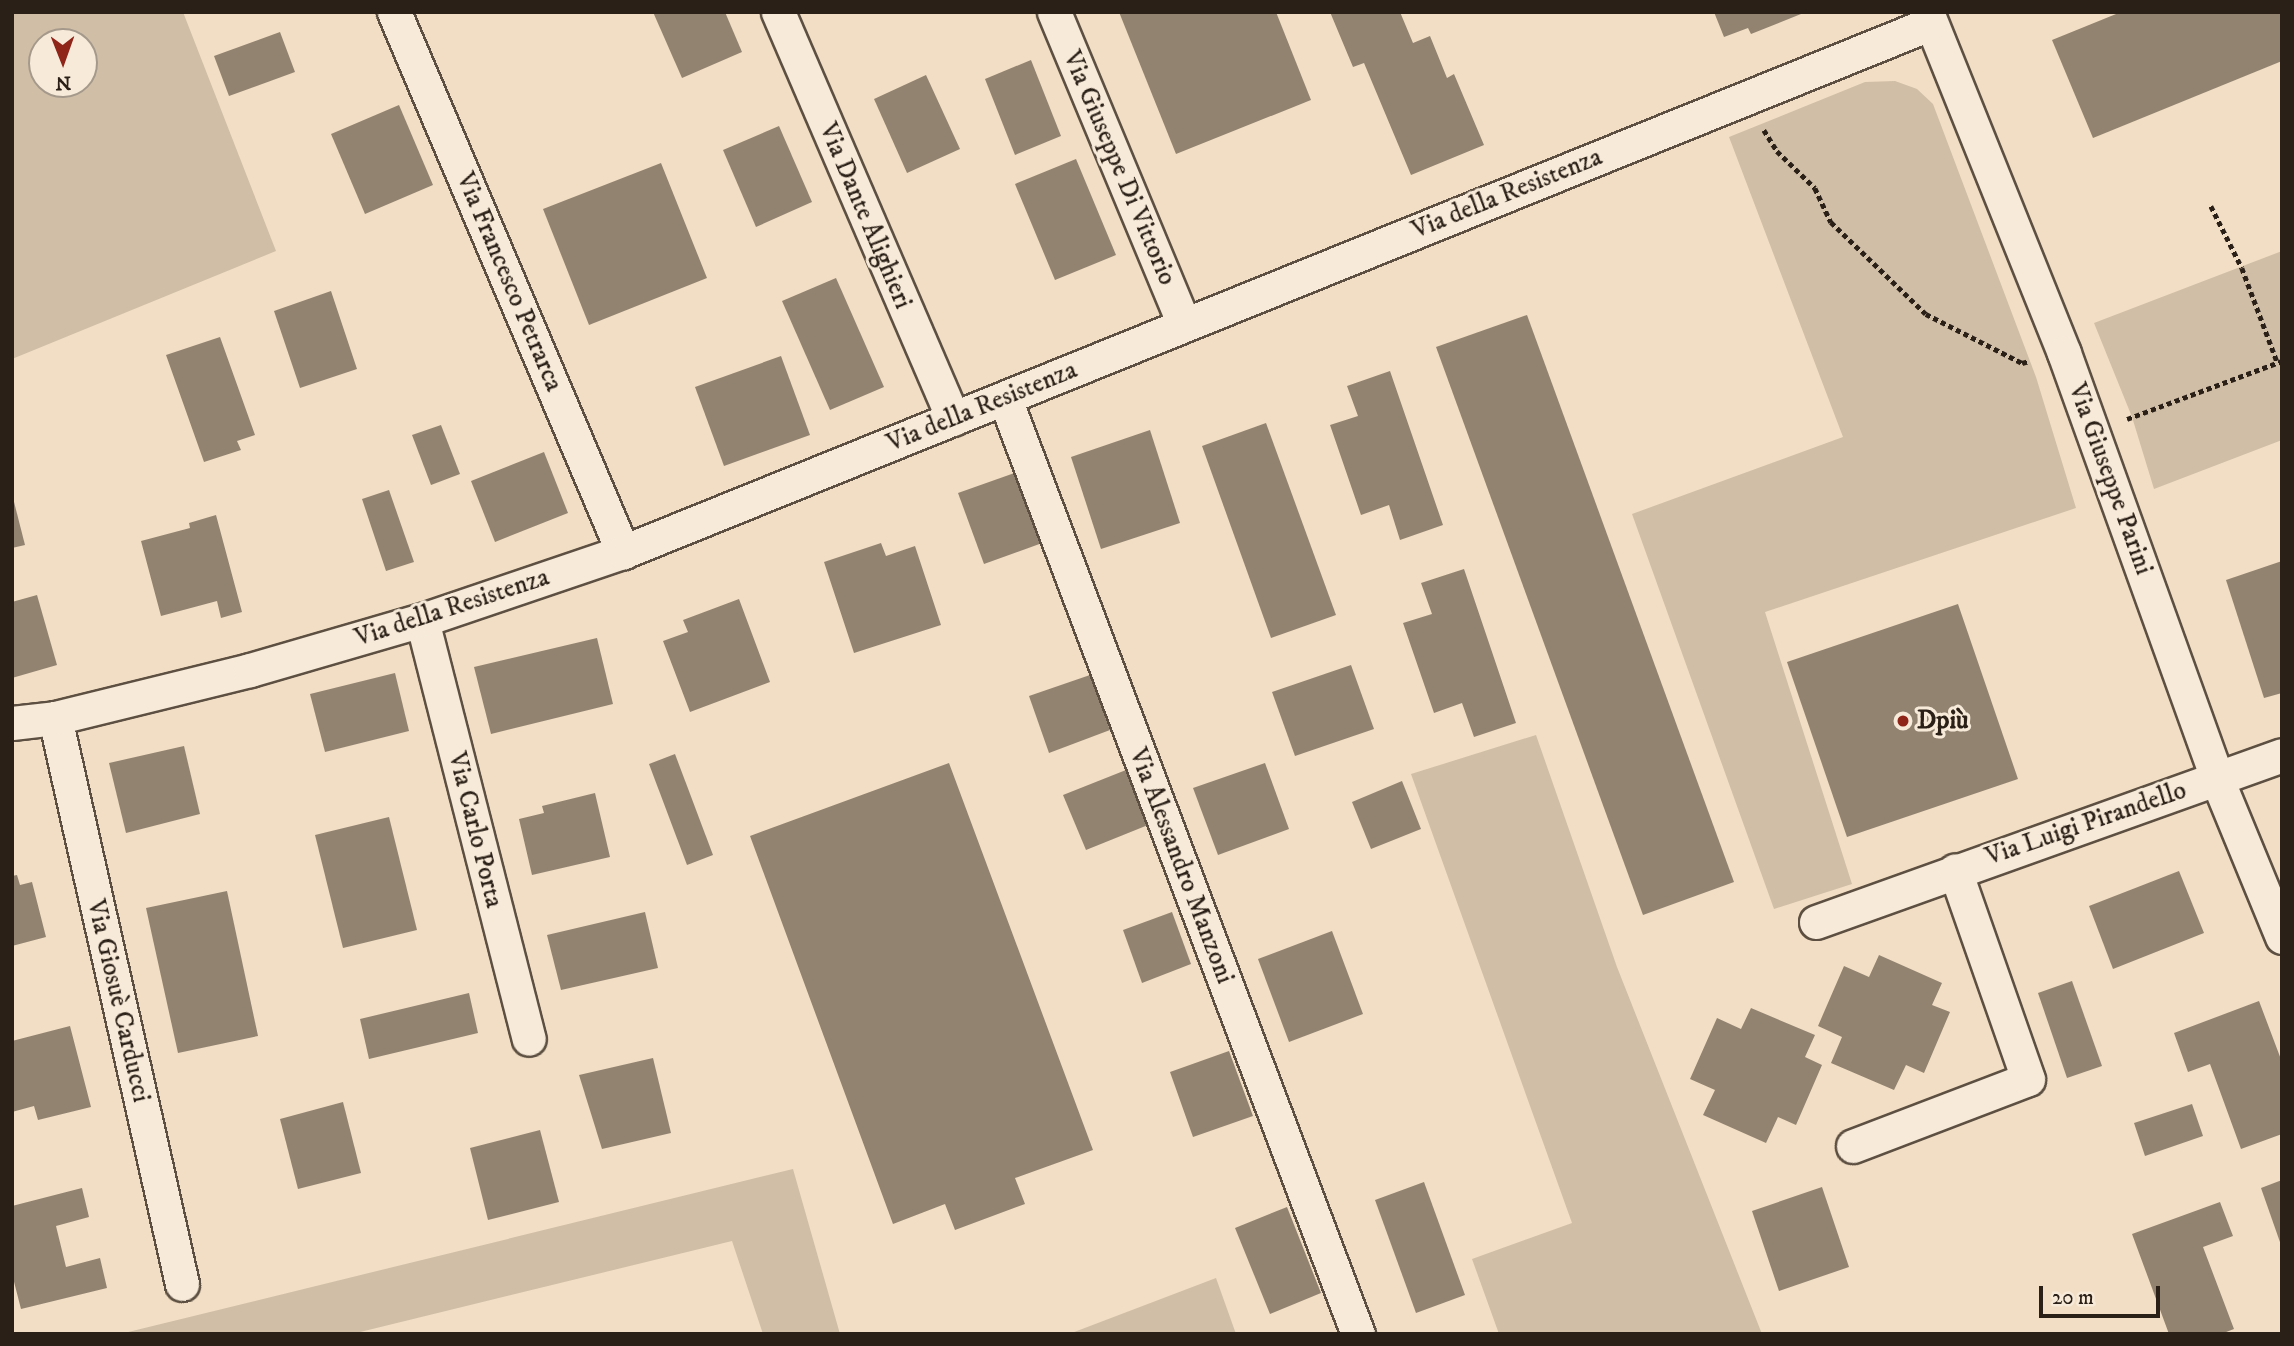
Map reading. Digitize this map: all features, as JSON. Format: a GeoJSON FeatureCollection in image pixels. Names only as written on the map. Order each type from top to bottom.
{"type":"FeatureCollection","features":[{"type":"Feature","properties":{"kind":"street","name":"Via Francesco Petrarca"},"geometry":{"type":"LineString","coordinates":[[394,12],[623,552]]}},
{"type":"Feature","properties":{"kind":"street","name":"Via Dante Alighieri"},"geometry":{"type":"LineString","coordinates":[[778,12],[953,419]]}},
{"type":"Feature","properties":{"kind":"street","name":"Via Giuseppe Di Vittorio"},"geometry":{"type":"LineString","coordinates":[[1054,12],[1184,324]]}},
{"type":"Feature","properties":{"kind":"street","name":"Via della Resistenza"},"geometry":{"type":"LineString","coordinates":[[12,723],[55,718],[250,670],[422,620],[623,552],[1742,100],[1925,16]]}},
{"type":"Feature","properties":{"kind":"street","name":"Via Giuseppe Parini"},"geometry":{"type":"LineString","coordinates":[[1925,16],[2064,353],[2217,779],[2282,937]]}},
{"type":"Feature","properties":{"kind":"street","name":"Via Alessandro Manzoni"},"geometry":{"type":"LineString","coordinates":[[1005,399],[1358,1334]]}},
{"type":"Feature","properties":{"kind":"street","name":"Via Carlo Porta"},"geometry":{"type":"LineString","coordinates":[[422,620],[529,1039]]}},
{"type":"Feature","properties":{"kind":"street","name":"Via Giosuè Carducci"},"geometry":{"type":"LineString","coordinates":[[55,718],[182,1284]]}},
{"type":"Feature","properties":{"kind":"street","name":"Via Luigi Pirandello"},"geometry":{"type":"LineString","coordinates":[[1816,922],[2282,755]]}},
{"type":"Feature","properties":{"kind":"street","name":"Via Luigi Pirandello"},"geometry":{"type":"LineString","coordinates":[[1853,1146],[2028,1079],[1955,870]]}},
{"type":"Feature","properties":{"kind":"path"},"geometry":{"type":"LineString","coordinates":[[1742,100],[1777,151],[1815,188],[1832,222],[1854,247],[1926,314],[2022,363],[2064,353]]}},
{"type":"Feature","properties":{"kind":"path"},"geometry":{"type":"LineString","coordinates":[[2092,430],[2279,361],[2242,268],[2211,206]]}},
{"type":"Feature","properties":{"kind":"shaded area"},"geometry":{"type":"Polygon","coordinates":[[[12,12],[183,12],[276,251],[12,359],[12,12]]]}},
{"type":"Feature","properties":{"kind":"shaded area"},"geometry":{"type":"Polygon","coordinates":[[[1895,81],[1917,89],[1933,104],[2036,377],[2076,508],[1765,612],[1852,884],[1774,909],[1632,514],[1843,437],[1729,137],[1865,82],[1895,81]]]}},
{"type":"Feature","properties":{"kind":"shaded area"},"geometry":{"type":"Polygon","coordinates":[[[2282,251],[2282,440],[2154,489],[2132,417],[2094,323],[2282,251]]]}},
{"type":"Feature","properties":{"kind":"shaded area"},"geometry":{"type":"Polygon","coordinates":[[[1536,735],[1617,967],[1762,1334],[1499,1334],[1472,1259],[1572,1223],[1411,774],[1536,735]]]}},
{"type":"Feature","properties":{"kind":"shaded area"},"geometry":{"type":"Polygon","coordinates":[[[793,1169],[840,1334],[763,1334],[732,1241],[352,1334],[120,1334],[793,1169]]]}},
{"type":"Feature","properties":{"kind":"shaded area"},"geometry":{"type":"Polygon","coordinates":[[[1216,1278],[1236,1334],[1069,1334],[1216,1278]]]}},
{"type":"Feature","properties":{"kind":"building"},"geometry":{"type":"Polygon","coordinates":[[[653,12],[725,12],[742,52],[682,78],[653,12]]]}},
{"type":"Feature","properties":{"kind":"building"},"geometry":{"type":"Polygon","coordinates":[[[1119,12],[1276,12],[1311,100],[1176,154],[1119,12]]]}},
{"type":"Feature","properties":{"kind":"building"},"geometry":{"type":"Polygon","coordinates":[[[1330,12],[1400,12],[1413,43],[1430,36],[1447,78],[1454,74],[1484,145],[1411,175],[1364,63],[1353,67],[1330,12]]]}},
{"type":"Feature","properties":{"kind":"building"},"geometry":{"type":"Polygon","coordinates":[[[1714,12],[1806,12],[1751,34],[1748,28],[1724,37],[1714,12]]]}},
{"type":"Feature","properties":{"kind":"building"},"geometry":{"type":"Polygon","coordinates":[[[2121,12],[2282,12],[2282,61],[2093,138],[2052,40],[2121,12]]]}},
{"type":"Feature","properties":{"kind":"building"},"geometry":{"type":"Polygon","coordinates":[[[280,32],[295,72],[229,96],[214,56],[280,32]]]}},
{"type":"Feature","properties":{"kind":"building"},"geometry":{"type":"Polygon","coordinates":[[[1031,60],[1061,136],[1015,155],[985,79],[1031,60]]]}},
{"type":"Feature","properties":{"kind":"building"},"geometry":{"type":"Polygon","coordinates":[[[926,75],[960,149],[907,173],[874,99],[926,75]]]}},
{"type":"Feature","properties":{"kind":"building"},"geometry":{"type":"Polygon","coordinates":[[[399,105],[433,185],[365,214],[331,134],[399,105]]]}},
{"type":"Feature","properties":{"kind":"building"},"geometry":{"type":"Polygon","coordinates":[[[779,126],[812,202],[756,227],[723,150],[779,126]]]}},
{"type":"Feature","properties":{"kind":"building"},"geometry":{"type":"Polygon","coordinates":[[[1076,159],[1116,255],[1055,280],[1015,184],[1076,159]]]}},
{"type":"Feature","properties":{"kind":"building"},"geometry":{"type":"Polygon","coordinates":[[[661,163],[707,278],[589,325],[543,209],[661,163]]]}},
{"type":"Feature","properties":{"kind":"building"},"geometry":{"type":"Polygon","coordinates":[[[836,278],[884,387],[830,410],[782,301],[836,278]]]}},
{"type":"Feature","properties":{"kind":"building"},"geometry":{"type":"Polygon","coordinates":[[[331,291],[357,369],[300,388],[274,311],[331,291]]]}},
{"type":"Feature","properties":{"kind":"building"},"geometry":{"type":"Polygon","coordinates":[[[1527,315],[1734,882],[1643,915],[1436,347],[1527,315]]]}},
{"type":"Feature","properties":{"kind":"building"},"geometry":{"type":"Polygon","coordinates":[[[220,337],[255,435],[237,441],[241,450],[204,462],[166,355],[220,337]]]}},
{"type":"Feature","properties":{"kind":"building"},"geometry":{"type":"Polygon","coordinates":[[[781,356],[810,435],[724,466],[695,387],[781,356]]]}},
{"type":"Feature","properties":{"kind":"building"},"geometry":{"type":"Polygon","coordinates":[[[1390,371],[1443,525],[1400,540],[1389,505],[1361,515],[1330,425],[1358,416],[1347,386],[1390,371]]]}},
{"type":"Feature","properties":{"kind":"building"},"geometry":{"type":"Polygon","coordinates":[[[1266,423],[1336,615],[1271,638],[1202,446],[1266,423]]]}},
{"type":"Feature","properties":{"kind":"building"},"geometry":{"type":"Polygon","coordinates":[[[441,425],[460,474],[431,485],[412,435],[441,425]]]}},
{"type":"Feature","properties":{"kind":"building"},"geometry":{"type":"Polygon","coordinates":[[[1150,430],[1180,523],[1101,549],[1071,457],[1150,430]]]}},
{"type":"Feature","properties":{"kind":"building"},"geometry":{"type":"Polygon","coordinates":[[[544,452],[568,513],[495,542],[471,481],[544,452]]]}},
{"type":"Feature","properties":{"kind":"building"},"geometry":{"type":"Polygon","coordinates":[[[1020,471],[1045,542],[984,564],[958,493],[1020,471]]]}},
{"type":"Feature","properties":{"kind":"building"},"geometry":{"type":"Polygon","coordinates":[[[389,490],[414,562],[386,571],[362,499],[389,490]]]}},
{"type":"Feature","properties":{"kind":"building"},"geometry":{"type":"Polygon","coordinates":[[[12,494],[25,545],[12,548],[12,494]]]}},
{"type":"Feature","properties":{"kind":"building"},"geometry":{"type":"Polygon","coordinates":[[[216,515],[242,612],[221,618],[217,601],[161,616],[141,541],[190,528],[189,523],[216,515]]]}},
{"type":"Feature","properties":{"kind":"building"},"geometry":{"type":"Polygon","coordinates":[[[881,543],[886,556],[915,546],[941,625],[854,653],[824,562],[881,543]]]}},
{"type":"Feature","properties":{"kind":"building"},"geometry":{"type":"Polygon","coordinates":[[[2282,561],[2282,693],[2264,698],[2226,580],[2282,561]]]}},
{"type":"Feature","properties":{"kind":"building"},"geometry":{"type":"Polygon","coordinates":[[[1464,569],[1516,723],[1474,737],[1462,703],[1434,713],[1403,623],[1432,614],[1421,583],[1464,569]]]}},
{"type":"Feature","properties":{"kind":"building"},"geometry":{"type":"Polygon","coordinates":[[[37,595],[57,665],[12,678],[12,602],[37,595]]]}},
{"type":"Feature","properties":{"kind":"building"},"geometry":{"type":"Polygon","coordinates":[[[739,599],[770,682],[690,712],[663,641],[688,632],[683,620],[739,599]]]}},
{"type":"Feature","properties":{"kind":"building","name":"Dpiù"},"geometry":{"type":"Polygon","coordinates":[[[1958,604],[2018,779],[1847,837],[1787,662],[1958,604]]]}},
{"type":"Feature","properties":{"kind":"building"},"geometry":{"type":"Polygon","coordinates":[[[597,638],[613,704],[491,734],[474,667],[597,638]]]}},
{"type":"Feature","properties":{"kind":"building"},"geometry":{"type":"Polygon","coordinates":[[[1351,665],[1374,729],[1295,756],[1272,692],[1351,665]]]}},
{"type":"Feature","properties":{"kind":"building"},"geometry":{"type":"Polygon","coordinates":[[[395,673],[409,731],[325,752],[310,694],[395,673]]]}},
{"type":"Feature","properties":{"kind":"building"},"geometry":{"type":"Polygon","coordinates":[[[1090,675],[1110,730],[1049,753],[1029,696],[1090,675]]]}},
{"type":"Feature","properties":{"kind":"building"},"geometry":{"type":"Polygon","coordinates":[[[184,746],[200,814],[126,833],[109,763],[184,746]]]}},
{"type":"Feature","properties":{"kind":"building"},"geometry":{"type":"Polygon","coordinates":[[[675,754],[713,855],[687,865],[649,764],[675,754]]]}},
{"type":"Feature","properties":{"kind":"building"},"geometry":{"type":"Polygon","coordinates":[[[949,763],[1093,1150],[1015,1178],[1025,1204],[955,1230],[945,1204],[893,1224],[750,836],[949,763]]]}},
{"type":"Feature","properties":{"kind":"building"},"geometry":{"type":"Polygon","coordinates":[[[1265,763],[1289,829],[1218,855],[1193,788],[1265,763]]]}},
{"type":"Feature","properties":{"kind":"building"},"geometry":{"type":"Polygon","coordinates":[[[1126,770],[1148,825],[1086,850],[1063,795],[1126,770]]]}},
{"type":"Feature","properties":{"kind":"building"},"geometry":{"type":"Polygon","coordinates":[[[1402,781],[1421,829],[1371,849],[1352,802],[1402,781]]]}},
{"type":"Feature","properties":{"kind":"building"},"geometry":{"type":"Polygon","coordinates":[[[595,793],[610,857],[532,875],[519,819],[544,813],[542,806],[595,793]]]}},
{"type":"Feature","properties":{"kind":"building"},"geometry":{"type":"Polygon","coordinates":[[[389,817],[417,930],[343,948],[315,835],[389,817]]]}},
{"type":"Feature","properties":{"kind":"building"},"geometry":{"type":"Polygon","coordinates":[[[2179,871],[2204,933],[2113,969],[2089,906],[2179,871]]]}},
{"type":"Feature","properties":{"kind":"building"},"geometry":{"type":"Polygon","coordinates":[[[17,875],[20,885],[32,882],[46,937],[12,946],[12,876],[17,875]]]}},
{"type":"Feature","properties":{"kind":"building"},"geometry":{"type":"Polygon","coordinates":[[[227,891],[258,1036],[178,1053],[146,908],[227,891]]]}},
{"type":"Feature","properties":{"kind":"building"},"geometry":{"type":"Polygon","coordinates":[[[645,912],[658,968],[561,990],[547,935],[645,912]]]}},
{"type":"Feature","properties":{"kind":"building"},"geometry":{"type":"Polygon","coordinates":[[[1172,912],[1191,964],[1142,983],[1123,930],[1172,912]]]}},
{"type":"Feature","properties":{"kind":"building"},"geometry":{"type":"Polygon","coordinates":[[[1332,931],[1363,1014],[1289,1042],[1258,959],[1332,931]]]}},
{"type":"Feature","properties":{"kind":"building"},"geometry":{"type":"Polygon","coordinates":[[[1879,955],[1942,983],[1932,1005],[1950,1012],[1924,1073],[1906,1065],[1894,1090],[1831,1063],[1842,1037],[1818,1026],[1844,966],[1869,977],[1879,955]]]}},
{"type":"Feature","properties":{"kind":"building"},"geometry":{"type":"Polygon","coordinates":[[[2072,981],[2102,1066],[2067,1078],[2038,993],[2072,981]]]}},
{"type":"Feature","properties":{"kind":"building"},"geometry":{"type":"Polygon","coordinates":[[[469,993],[478,1033],[369,1059],[360,1019],[469,993]]]}},
{"type":"Feature","properties":{"kind":"building"},"geometry":{"type":"Polygon","coordinates":[[[2259,1001],[2282,1062],[2282,1134],[2241,1149],[2210,1064],[2188,1072],[2174,1033],[2259,1001]]]}},
{"type":"Feature","properties":{"kind":"building"},"geometry":{"type":"Polygon","coordinates":[[[1751,1008],[1815,1035],[1805,1057],[1822,1065],[1796,1125],[1778,1117],[1766,1143],[1703,1115],[1715,1090],[1690,1079],[1717,1018],[1741,1029],[1751,1008]]]}},
{"type":"Feature","properties":{"kind":"building"},"geometry":{"type":"Polygon","coordinates":[[[70,1026],[91,1107],[38,1120],[34,1106],[12,1112],[12,1041],[70,1026]]]}},
{"type":"Feature","properties":{"kind":"building"},"geometry":{"type":"Polygon","coordinates":[[[1229,1051],[1253,1116],[1193,1137],[1170,1072],[1229,1051]]]}},
{"type":"Feature","properties":{"kind":"building"},"geometry":{"type":"Polygon","coordinates":[[[653,1058],[671,1133],[602,1149],[579,1075],[653,1058]]]}},
{"type":"Feature","properties":{"kind":"building"},"geometry":{"type":"Polygon","coordinates":[[[343,1102],[361,1173],[298,1189],[280,1119],[343,1102]]]}},
{"type":"Feature","properties":{"kind":"building"},"geometry":{"type":"Polygon","coordinates":[[[2192,1104],[2203,1136],[2145,1156],[2134,1123],[2192,1104]]]}},
{"type":"Feature","properties":{"kind":"building"},"geometry":{"type":"Polygon","coordinates":[[[540,1130],[559,1202],[488,1220],[470,1148],[540,1130]]]}},
{"type":"Feature","properties":{"kind":"building"},"geometry":{"type":"Polygon","coordinates":[[[2282,1180],[2282,1245],[2281,1245],[2261,1188],[2282,1180]]]}},
{"type":"Feature","properties":{"kind":"building"},"geometry":{"type":"Polygon","coordinates":[[[1424,1182],[1465,1295],[1416,1313],[1375,1200],[1424,1182]]]}},
{"type":"Feature","properties":{"kind":"building"},"geometry":{"type":"Polygon","coordinates":[[[1822,1187],[1849,1267],[1779,1291],[1752,1211],[1822,1187]]]}},
{"type":"Feature","properties":{"kind":"building"},"geometry":{"type":"Polygon","coordinates":[[[82,1188],[89,1217],[56,1226],[66,1267],[100,1258],[107,1288],[21,1309],[12,1274],[12,1206],[82,1188]]]}},
{"type":"Feature","properties":{"kind":"building"},"geometry":{"type":"Polygon","coordinates":[[[2220,1202],[2233,1236],[2203,1247],[2234,1329],[2221,1334],[2169,1334],[2132,1234],[2220,1202]]]}},
{"type":"Feature","properties":{"kind":"building"},"geometry":{"type":"Polygon","coordinates":[[[1287,1207],[1321,1293],[1270,1314],[1235,1228],[1287,1207]]]}},
{"type":"Feature","properties":{"kind":"place","name":"Dpiù"},"geometry":{"type":"Point","coordinates":[1903,721]}}]}
